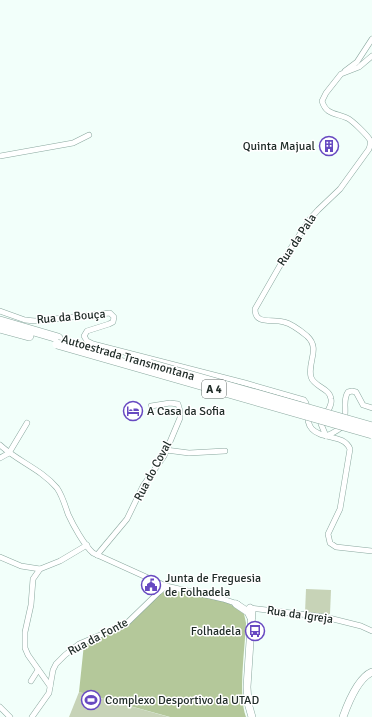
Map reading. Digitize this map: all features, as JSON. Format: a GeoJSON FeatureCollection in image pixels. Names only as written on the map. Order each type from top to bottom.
{"type":"FeatureCollection","features":[{"type":"Feature","properties":{"kind":"highway","name":"Autoestrada Transmontana"},"geometry":{"type":"LineString","coordinates":[[0,321],[58,341],[372,434]]}},
{"type":"Feature","properties":{"kind":"highway","name":"Autoestrada Transmontana"},"geometry":{"type":"LineString","coordinates":[[0,328],[58,341],[372,427]]}},
{"type":"Feature","properties":{"kind":"street"},"geometry":{"type":"LineString","coordinates":[[343,73],[356,63],[372,40]]}},
{"type":"Feature","properties":{"kind":"street","name":"Rua da Pala"},"geometry":{"type":"LineString","coordinates":[[326,436],[321,424],[332,400],[330,394],[314,382],[311,377],[314,351],[312,342],[304,334],[286,323],[260,319],[254,310],[256,304],[282,262],[311,218],[340,190],[369,149],[370,140],[352,121],[328,112],[323,104],[323,99],[326,93],[343,73],[359,67],[372,56]]}},
{"type":"Feature","properties":{"kind":"street"},"geometry":{"type":"LineString","coordinates":[[0,156],[73,143],[89,135]]}},
{"type":"Feature","properties":{"kind":"street","name":"Rua da Bouça"},"geometry":{"type":"LineString","coordinates":[[0,311],[25,320],[35,321],[107,313],[112,314],[114,318],[112,323],[88,331],[84,337],[86,340],[94,344],[300,398],[306,402],[310,427],[317,433],[326,436]]}},
{"type":"Feature","properties":{"kind":"street"},"geometry":{"type":"LineString","coordinates":[[326,436],[339,430],[345,422],[345,399],[348,392],[356,392],[363,405],[372,408]]}},
{"type":"Feature","properties":{"kind":"street","name":"Rua do Coval"},"geometry":{"type":"LineString","coordinates":[[97,555],[127,519],[142,489],[166,450],[180,418],[181,414],[179,405],[176,403],[151,406]]}},
{"type":"Feature","properties":{"kind":"street"},"geometry":{"type":"LineString","coordinates":[[0,458],[9,453],[26,423]]}},
{"type":"Feature","properties":{"kind":"street"},"geometry":{"type":"LineString","coordinates":[[326,436],[345,442],[350,449],[340,509],[328,534],[328,538],[331,545],[372,551]]}},
{"type":"Feature","properties":{"kind":"street"},"geometry":{"type":"LineString","coordinates":[[0,445],[9,453],[39,472],[56,488],[86,545],[97,555],[166,586],[222,599],[251,611],[247,687],[249,709],[252,717]]}},
{"type":"Feature","properties":{"kind":"street"},"geometry":{"type":"LineString","coordinates":[[166,450],[189,453],[225,451]]}},
{"type":"Feature","properties":{"kind":"street"},"geometry":{"type":"LineString","coordinates":[[0,557],[29,568],[40,569],[62,560],[86,545]]}},
{"type":"Feature","properties":{"kind":"street"},"geometry":{"type":"LineString","coordinates":[[29,568],[34,577]]}},
{"type":"Feature","properties":{"kind":"street"},"geometry":{"type":"LineString","coordinates":[[40,569],[34,577],[24,645],[27,653],[51,687]]}},
{"type":"Feature","properties":{"kind":"street","name":"Rua da Fonte"},"geometry":{"type":"LineString","coordinates":[[32,717],[49,693],[53,670],[56,664],[65,655],[79,644],[126,624],[166,586]]}},
{"type":"Feature","properties":{"kind":"street","name":"Rua da Igreja"},"geometry":{"type":"LineString","coordinates":[[251,611],[324,616],[361,626],[370,630]]}},
{"type":"Feature","properties":{"kind":"street"},"geometry":{"type":"LineString","coordinates":[[370,630],[372,623]]}},
{"type":"Feature","properties":{"kind":"street"},"geometry":{"type":"LineString","coordinates":[[31,681],[38,670]]}},
{"type":"Feature","properties":{"kind":"street"},"geometry":{"type":"LineString","coordinates":[[343,717],[349,702],[360,683],[372,672]]}},
{"type":"Feature","properties":{"kind":"street"},"geometry":{"type":"LineString","coordinates":[[0,707],[10,717]]}},
{"type":"Feature","properties":{"kind":"green space"},"geometry":{"type":"Polygon","coordinates":[[[306,589],[331,590],[330,614],[305,613],[306,589]]]}},
{"type":"Feature","properties":{"kind":"green space"},"geometry":{"type":"Polygon","coordinates":[[[168,590],[221,600],[230,604],[244,614],[246,623],[242,696],[246,717],[170,717],[79,692],[84,644],[126,627],[158,595],[168,590]]]}},
{"type":"Feature","properties":{"kind":"green space","name":"Complexo Desportivo da UTAD"},"geometry":{"type":"Polygon","coordinates":[[[79,692],[169,717],[69,717],[79,692]]]}},
{"type":"Feature","properties":{"kind":"place","name":"Quinta Majual"},"geometry":{"type":"Point","coordinates":[329,146]}},
{"type":"Feature","properties":{"kind":"place","name":"A Casa da Sofia"},"geometry":{"type":"Point","coordinates":[133,411]}},
{"type":"Feature","properties":{"kind":"place","name":"Junta de Freguesia de Folhadela"},"geometry":{"type":"Point","coordinates":[151,585]}},
{"type":"Feature","properties":{"kind":"place","name":"Folhadela"},"geometry":{"type":"Point","coordinates":[255,631]}},
{"type":"Feature","properties":{"kind":"place","name":"Complexo Desportivo da UTAD"},"geometry":{"type":"Point","coordinates":[91,700]}}]}
